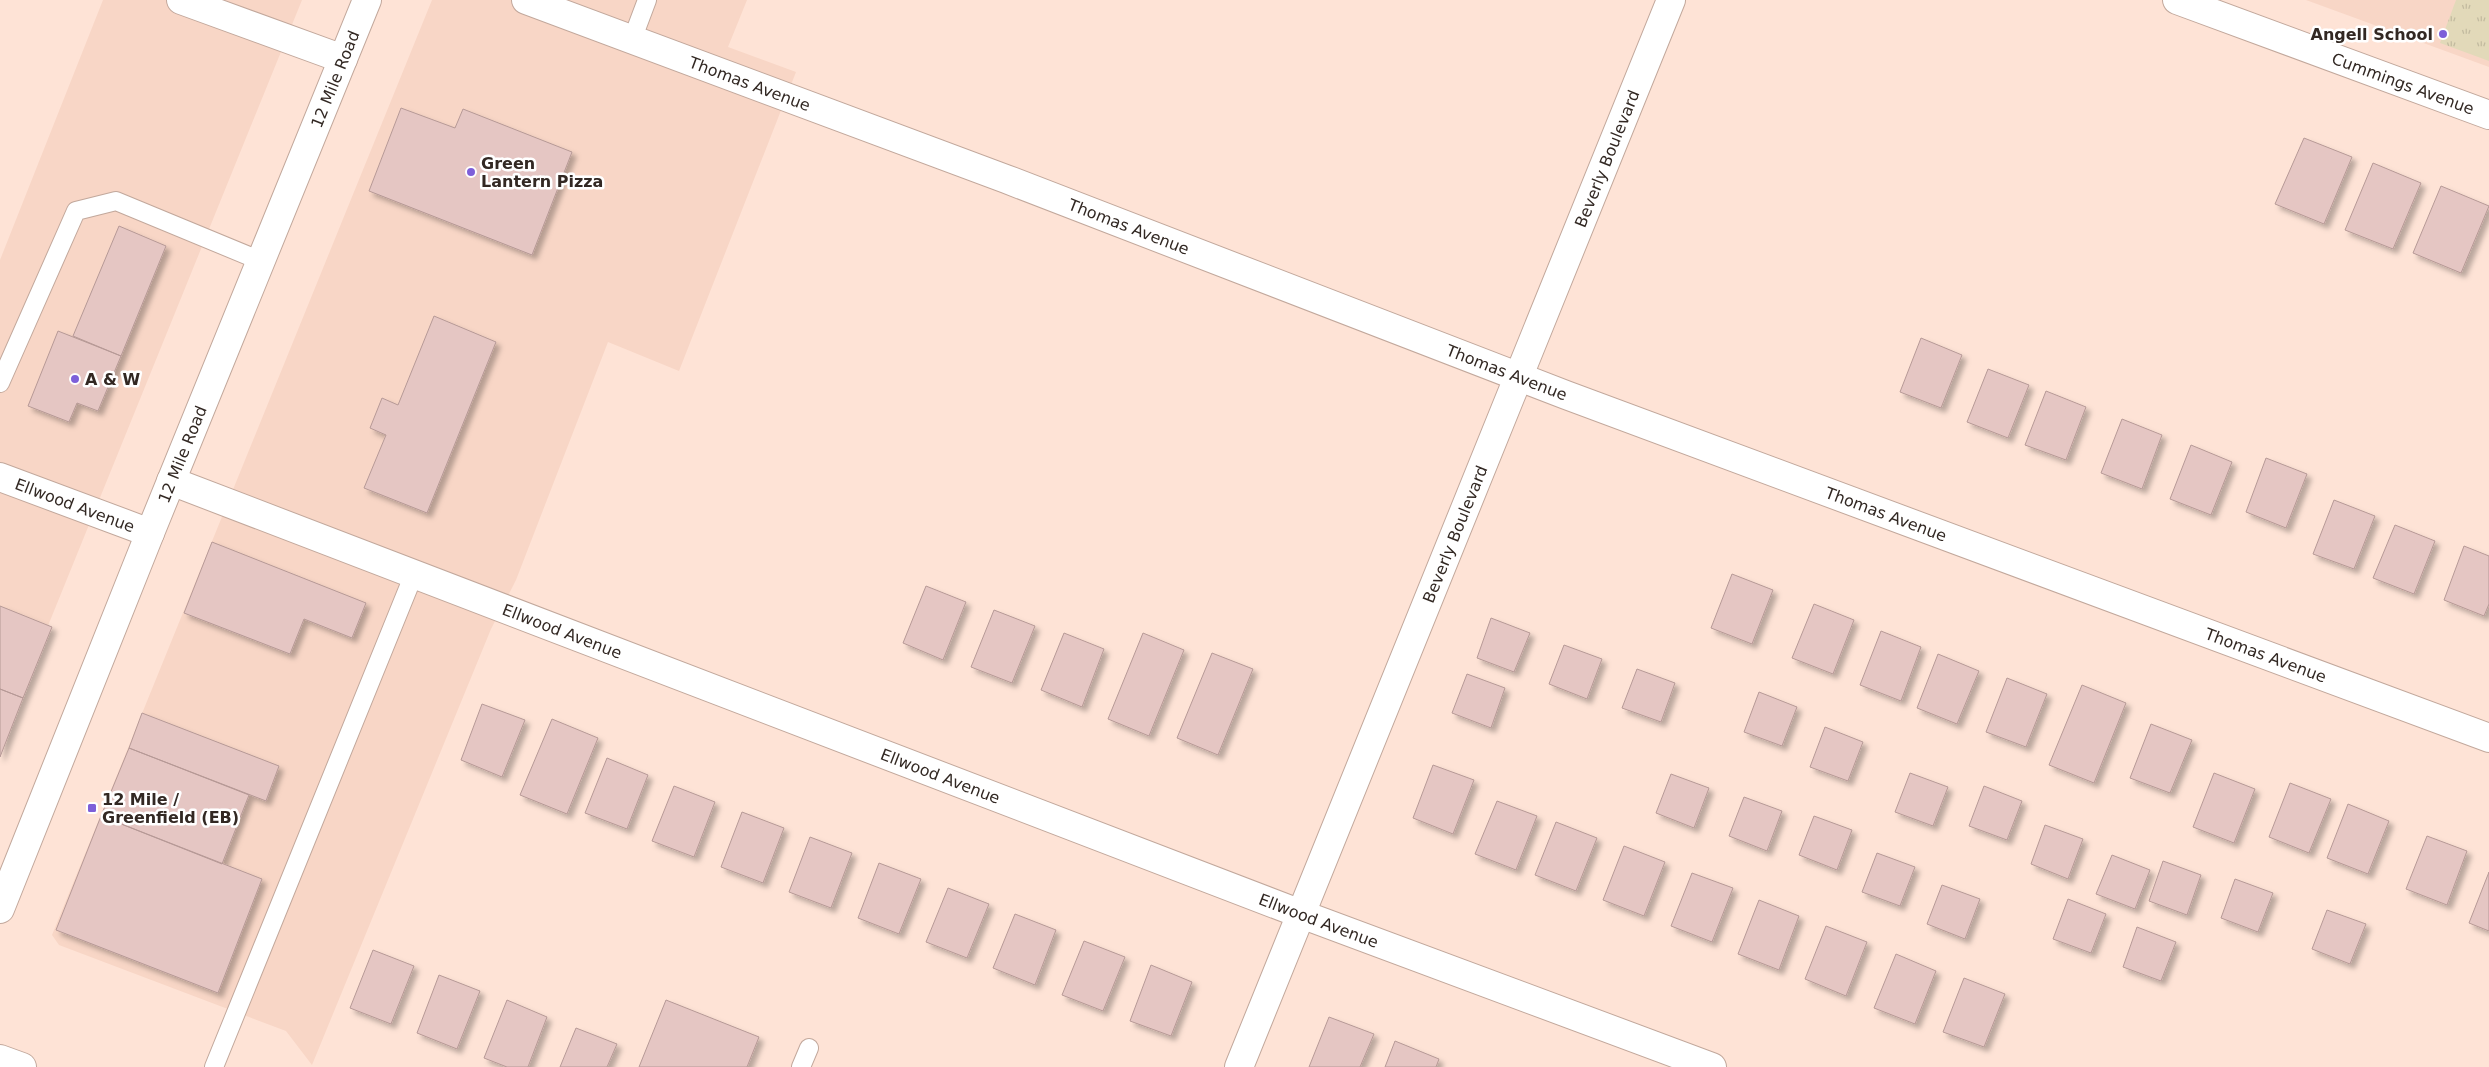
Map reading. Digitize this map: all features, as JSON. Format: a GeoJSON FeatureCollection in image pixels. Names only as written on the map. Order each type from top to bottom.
{"type":"FeatureCollection","features":[{"type":"Feature","properties":{"kind":"street"},"geometry":{"type":"LineString","coordinates":[[181,0],[343,59]]}},
{"type":"Feature","properties":{"kind":"street","name":"12 Mile Road"},"geometry":{"type":"LineString","coordinates":[[0,910],[171,481],[367,0]]}},
{"type":"Feature","properties":{"kind":"street","name":"Thomas Avenue"},"geometry":{"type":"LineString","coordinates":[[526,0],[1006,179],[1519,377],[2489,738]]}},
{"type":"Feature","properties":{"kind":"street","name":"Beverly Boulevard"},"geometry":{"type":"LineString","coordinates":[[1239,1067],[1671,0]]}},
{"type":"Feature","properties":{"kind":"street","name":"Cummings Avenue"},"geometry":{"type":"LineString","coordinates":[[2177,0],[2489,115]]}},
{"type":"Feature","properties":{"kind":"street","name":"Ellwood Avenue"},"geometry":{"type":"LineString","coordinates":[[0,477],[150,534]]}},
{"type":"Feature","properties":{"kind":"street","name":"Ellwood Avenue"},"geometry":{"type":"LineString","coordinates":[[171,481],[1301,914],[1712,1067]]}},
{"type":"Feature","properties":{"kind":"street"},"geometry":{"type":"LineString","coordinates":[[0,1059],[22,1067]]}},
{"type":"Feature","properties":{"kind":"lane"},"geometry":{"type":"LineString","coordinates":[[632,40],[647,0]]}},
{"type":"Feature","properties":{"kind":"lane"},"geometry":{"type":"LineString","coordinates":[[0,383],[76,211],[116,201],[261,262]]}},
{"type":"Feature","properties":{"kind":"lane"},"geometry":{"type":"LineString","coordinates":[[214,1067],[414,574]]}},
{"type":"Feature","properties":{"kind":"lane"},"geometry":{"type":"LineString","coordinates":[[801,1067],[809,1048]]}},
{"type":"Feature","properties":{"kind":"shaded area"},"geometry":{"type":"Polygon","coordinates":[[[103,0],[302,0],[0,744],[0,260],[103,0]]]}},
{"type":"Feature","properties":{"kind":"shaded area"},"geometry":{"type":"Polygon","coordinates":[[[432,0],[747,0],[728,47],[796,72],[679,371],[608,342],[516,580],[491,629],[312,1065],[286,1031],[59,945],[52,935],[432,0]]]}},
{"type":"Feature","properties":{"kind":"shaded area","name":"Angell School"},"geometry":{"type":"Polygon","coordinates":[[[2306,0],[2489,0],[2489,67],[2306,0]]]}},
{"type":"Feature","properties":{"kind":"green space"},"geometry":{"type":"Polygon","coordinates":[[[2456,0],[2489,0],[2489,61],[2440,43],[2456,0]]]}},
{"type":"Feature","properties":{"kind":"building","name":"Green Lantern Pizza"},"geometry":{"type":"Polygon","coordinates":[[[401,108],[455,128],[463,109],[572,152],[532,255],[369,191],[401,108]]]}},
{"type":"Feature","properties":{"kind":"building"},"geometry":{"type":"Polygon","coordinates":[[[2304,138],[2352,157],[2324,224],[2275,204],[2304,138]]]}},
{"type":"Feature","properties":{"kind":"building"},"geometry":{"type":"Polygon","coordinates":[[[2373,163],[2421,183],[2393,249],[2345,230],[2373,163]]]}},
{"type":"Feature","properties":{"kind":"building"},"geometry":{"type":"Polygon","coordinates":[[[2441,186],[2489,206],[2461,273],[2413,253],[2441,186]]]}},
{"type":"Feature","properties":{"kind":"building"},"geometry":{"type":"Polygon","coordinates":[[[119,226],[166,246],[121,356],[73,336],[119,226]]]}},
{"type":"Feature","properties":{"kind":"building"},"geometry":{"type":"Polygon","coordinates":[[[434,316],[496,342],[427,513],[364,488],[386,435],[370,428],[382,398],[398,405],[434,316]]]}},
{"type":"Feature","properties":{"kind":"building","name":"A & W"},"geometry":{"type":"Polygon","coordinates":[[[58,331],[121,356],[98,411],[77,403],[69,422],[28,406],[58,331]]]}},
{"type":"Feature","properties":{"kind":"building"},"geometry":{"type":"Polygon","coordinates":[[[1921,338],[1962,355],[1941,408],[1900,392],[1921,338]]]}},
{"type":"Feature","properties":{"kind":"building"},"geometry":{"type":"Polygon","coordinates":[[[1988,369],[2029,385],[2008,438],[1967,422],[1988,369]]]}},
{"type":"Feature","properties":{"kind":"building"},"geometry":{"type":"Polygon","coordinates":[[[2046,391],[2086,407],[2066,460],[2025,445],[2046,391]]]}},
{"type":"Feature","properties":{"kind":"building"},"geometry":{"type":"Polygon","coordinates":[[[2122,419],[2162,435],[2142,489],[2101,473],[2122,419]]]}},
{"type":"Feature","properties":{"kind":"building"},"geometry":{"type":"Polygon","coordinates":[[[2191,445],[2232,462],[2211,515],[2170,499],[2191,445]]]}},
{"type":"Feature","properties":{"kind":"building"},"geometry":{"type":"Polygon","coordinates":[[[2266,458],[2307,474],[2286,528],[2246,512],[2266,458]]]}},
{"type":"Feature","properties":{"kind":"building"},"geometry":{"type":"Polygon","coordinates":[[[2334,500],[2375,516],[2354,569],[2313,554],[2334,500]]]}},
{"type":"Feature","properties":{"kind":"building"},"geometry":{"type":"Polygon","coordinates":[[[2395,525],[2435,541],[2414,594],[2373,578],[2395,525]]]}},
{"type":"Feature","properties":{"kind":"building"},"geometry":{"type":"Polygon","coordinates":[[[212,542],[366,603],[352,638],[304,619],[290,654],[184,613],[212,542]]]}},
{"type":"Feature","properties":{"kind":"building"},"geometry":{"type":"Polygon","coordinates":[[[2464,546],[2489,556],[2489,604],[2484,616],[2444,600],[2464,546]]]}},
{"type":"Feature","properties":{"kind":"building"},"geometry":{"type":"Polygon","coordinates":[[[1732,574],[1773,590],[1752,644],[1711,628],[1732,574]]]}},
{"type":"Feature","properties":{"kind":"building"},"geometry":{"type":"Polygon","coordinates":[[[926,586],[966,602],[943,660],[903,643],[926,586]]]}},
{"type":"Feature","properties":{"kind":"building"},"geometry":{"type":"Polygon","coordinates":[[[1814,604],[1854,620],[1833,674],[1792,658],[1814,604]]]}},
{"type":"Feature","properties":{"kind":"building"},"geometry":{"type":"Polygon","coordinates":[[[0,606],[52,627],[23,698],[0,689],[0,606]]]}},
{"type":"Feature","properties":{"kind":"building"},"geometry":{"type":"Polygon","coordinates":[[[994,610],[1035,626],[1012,683],[971,667],[994,610]]]}},
{"type":"Feature","properties":{"kind":"building"},"geometry":{"type":"Polygon","coordinates":[[[1491,618],[1530,633],[1514,672],[1477,658],[1491,618]]]}},
{"type":"Feature","properties":{"kind":"building"},"geometry":{"type":"Polygon","coordinates":[[[1881,631],[1921,647],[1901,701],[1860,685],[1881,631]]]}},
{"type":"Feature","properties":{"kind":"building"},"geometry":{"type":"Polygon","coordinates":[[[1064,633],[1104,649],[1082,707],[1041,690],[1064,633]]]}},
{"type":"Feature","properties":{"kind":"building"},"geometry":{"type":"Polygon","coordinates":[[[1143,633],[1184,650],[1149,736],[1108,719],[1143,633]]]}},
{"type":"Feature","properties":{"kind":"building"},"geometry":{"type":"Polygon","coordinates":[[[1564,645],[1602,659],[1587,699],[1549,684],[1564,645]]]}},
{"type":"Feature","properties":{"kind":"building"},"geometry":{"type":"Polygon","coordinates":[[[1212,653],[1253,669],[1218,755],[1177,738],[1212,653]]]}},
{"type":"Feature","properties":{"kind":"building"},"geometry":{"type":"Polygon","coordinates":[[[1938,654],[1979,671],[1957,724],[1917,708],[1938,654]]]}},
{"type":"Feature","properties":{"kind":"building"},"geometry":{"type":"Polygon","coordinates":[[[1637,669],[1675,683],[1661,722],[1622,708],[1637,669]]]}},
{"type":"Feature","properties":{"kind":"building"},"geometry":{"type":"Polygon","coordinates":[[[1467,674],[1505,688],[1491,728],[1452,713],[1467,674]]]}},
{"type":"Feature","properties":{"kind":"building"},"geometry":{"type":"Polygon","coordinates":[[[2007,678],[2047,694],[2026,747],[1986,732],[2007,678]]]}},
{"type":"Feature","properties":{"kind":"building"},"geometry":{"type":"Polygon","coordinates":[[[2082,685],[2126,703],[2094,783],[2049,765],[2082,685]]]}},
{"type":"Feature","properties":{"kind":"building"},"geometry":{"type":"Polygon","coordinates":[[[0,689],[23,698],[0,757],[0,689]]]}},
{"type":"Feature","properties":{"kind":"building"},"geometry":{"type":"Polygon","coordinates":[[[1759,692],[1797,707],[1782,746],[1744,732],[1759,692]]]}},
{"type":"Feature","properties":{"kind":"building"},"geometry":{"type":"Polygon","coordinates":[[[482,704],[525,720],[502,777],[461,760],[482,704]]]}},
{"type":"Feature","properties":{"kind":"building"},"geometry":{"type":"Polygon","coordinates":[[[142,713],[279,766],[266,801],[129,748],[142,713]]]}},
{"type":"Feature","properties":{"kind":"building"},"geometry":{"type":"Polygon","coordinates":[[[552,719],[598,738],[567,814],[520,795],[552,719]]]}},
{"type":"Feature","properties":{"kind":"building"},"geometry":{"type":"Polygon","coordinates":[[[2151,724],[2192,740],[2170,793],[2130,778],[2151,724]]]}},
{"type":"Feature","properties":{"kind":"building"},"geometry":{"type":"Polygon","coordinates":[[[1825,727],[1863,742],[1848,781],[1810,767],[1825,727]]]}},
{"type":"Feature","properties":{"kind":"building"},"geometry":{"type":"Polygon","coordinates":[[[129,748],[249,795],[222,864],[101,816],[129,748]]]}},
{"type":"Feature","properties":{"kind":"building"},"geometry":{"type":"Polygon","coordinates":[[[607,758],[648,775],[627,829],[585,813],[607,758]]]}},
{"type":"Feature","properties":{"kind":"building"},"geometry":{"type":"Polygon","coordinates":[[[1433,765],[1474,780],[1453,834],[1413,818],[1433,765]]]}},
{"type":"Feature","properties":{"kind":"building"},"geometry":{"type":"Polygon","coordinates":[[[1910,773],[1948,787],[1933,826],[1895,812],[1910,773]]]}},
{"type":"Feature","properties":{"kind":"building"},"geometry":{"type":"Polygon","coordinates":[[[2214,773],[2255,789],[2234,843],[2193,827],[2214,773]]]}},
{"type":"Feature","properties":{"kind":"building"},"geometry":{"type":"Polygon","coordinates":[[[1671,774],[1709,788],[1694,828],[1656,813],[1671,774]]]}},
{"type":"Feature","properties":{"kind":"building"},"geometry":{"type":"Polygon","coordinates":[[[2290,783],[2331,799],[2309,853],[2269,837],[2290,783]]]}},
{"type":"Feature","properties":{"kind":"building"},"geometry":{"type":"Polygon","coordinates":[[[674,786],[715,802],[694,857],[652,841],[674,786]]]}},
{"type":"Feature","properties":{"kind":"building"},"geometry":{"type":"Polygon","coordinates":[[[1984,786],[2022,801],[2007,840],[1969,826],[1984,786]]]}},
{"type":"Feature","properties":{"kind":"building"},"geometry":{"type":"Polygon","coordinates":[[[1744,797],[1782,811],[1767,851],[1729,836],[1744,797]]]}},
{"type":"Feature","properties":{"kind":"building"},"geometry":{"type":"Polygon","coordinates":[[[1497,801],[1537,816],[1516,870],[1475,854],[1497,801]]]}},
{"type":"Feature","properties":{"kind":"building"},"geometry":{"type":"Polygon","coordinates":[[[2348,804],[2389,821],[2368,874],[2327,858],[2348,804]]]}},
{"type":"Feature","properties":{"kind":"building"},"geometry":{"type":"Polygon","coordinates":[[[742,812],[784,828],[763,883],[721,867],[742,812]]]}},
{"type":"Feature","properties":{"kind":"building"},"geometry":{"type":"Polygon","coordinates":[[[101,816],[262,879],[218,993],[56,930],[101,816]]]}},
{"type":"Feature","properties":{"kind":"building"},"geometry":{"type":"Polygon","coordinates":[[[1814,816],[1852,830],[1837,870],[1799,855],[1814,816]]]}},
{"type":"Feature","properties":{"kind":"building"},"geometry":{"type":"Polygon","coordinates":[[[1556,822],[1597,838],[1576,891],[1535,875],[1556,822]]]}},
{"type":"Feature","properties":{"kind":"building"},"geometry":{"type":"Polygon","coordinates":[[[2045,825],[2083,839],[2068,879],[2031,864],[2045,825]]]}},
{"type":"Feature","properties":{"kind":"building"},"geometry":{"type":"Polygon","coordinates":[[[2427,836],[2467,851],[2447,905],[2406,889],[2427,836]]]}},
{"type":"Feature","properties":{"kind":"building"},"geometry":{"type":"Polygon","coordinates":[[[810,837],[852,853],[831,908],[789,892],[810,837]]]}},
{"type":"Feature","properties":{"kind":"building"},"geometry":{"type":"Polygon","coordinates":[[[1624,846],[1665,862],[1644,916],[1603,900],[1624,846]]]}},
{"type":"Feature","properties":{"kind":"building"},"geometry":{"type":"Polygon","coordinates":[[[1877,853],[1915,867],[1900,906],[1862,892],[1877,853]]]}},
{"type":"Feature","properties":{"kind":"building"},"geometry":{"type":"Polygon","coordinates":[[[2112,855],[2150,870],[2135,909],[2096,894],[2112,855]]]}},
{"type":"Feature","properties":{"kind":"building"},"geometry":{"type":"Polygon","coordinates":[[[2163,861],[2201,875],[2187,915],[2149,901],[2163,861]]]}},
{"type":"Feature","properties":{"kind":"building"},"geometry":{"type":"Polygon","coordinates":[[[879,863],[921,879],[899,934],[858,918],[879,863]]]}},
{"type":"Feature","properties":{"kind":"building"},"geometry":{"type":"Polygon","coordinates":[[[2489,872],[2489,931],[2469,923],[2489,872]]]}},
{"type":"Feature","properties":{"kind":"building"},"geometry":{"type":"Polygon","coordinates":[[[1692,873],[1733,888],[1712,942],[1671,926],[1692,873]]]}},
{"type":"Feature","properties":{"kind":"building"},"geometry":{"type":"Polygon","coordinates":[[[2235,879],[2273,893],[2258,932],[2221,918],[2235,879]]]}},
{"type":"Feature","properties":{"kind":"building"},"geometry":{"type":"Polygon","coordinates":[[[1942,885],[1980,899],[1965,939],[1927,924],[1942,885]]]}},
{"type":"Feature","properties":{"kind":"building"},"geometry":{"type":"Polygon","coordinates":[[[948,888],[989,904],[967,958],[926,942],[948,888]]]}},
{"type":"Feature","properties":{"kind":"building"},"geometry":{"type":"Polygon","coordinates":[[[2068,899],[2106,914],[2091,953],[2053,939],[2068,899]]]}},
{"type":"Feature","properties":{"kind":"building"},"geometry":{"type":"Polygon","coordinates":[[[1759,900],[1799,916],[1779,970],[1738,954],[1759,900]]]}},
{"type":"Feature","properties":{"kind":"building"},"geometry":{"type":"Polygon","coordinates":[[[2327,910],[2366,924],[2350,964],[2312,949],[2327,910]]]}},
{"type":"Feature","properties":{"kind":"building"},"geometry":{"type":"Polygon","coordinates":[[[1015,914],[1056,930],[1035,985],[993,968],[1015,914]]]}},
{"type":"Feature","properties":{"kind":"building"},"geometry":{"type":"Polygon","coordinates":[[[1826,926],[1867,942],[1846,996],[1805,979],[1826,926]]]}},
{"type":"Feature","properties":{"kind":"building"},"geometry":{"type":"Polygon","coordinates":[[[2137,927],[2176,942],[2161,981],[2123,967],[2137,927]]]}},
{"type":"Feature","properties":{"kind":"building"},"geometry":{"type":"Polygon","coordinates":[[[1084,941],[1125,957],[1103,1011],[1062,995],[1084,941]]]}},
{"type":"Feature","properties":{"kind":"building"},"geometry":{"type":"Polygon","coordinates":[[[373,950],[414,966],[391,1024],[350,1008],[373,950]]]}},
{"type":"Feature","properties":{"kind":"building"},"geometry":{"type":"Polygon","coordinates":[[[1896,954],[1936,971],[1915,1024],[1874,1008],[1896,954]]]}},
{"type":"Feature","properties":{"kind":"building"},"geometry":{"type":"Polygon","coordinates":[[[1151,965],[1192,982],[1171,1036],[1130,1021],[1151,965]]]}},
{"type":"Feature","properties":{"kind":"building"},"geometry":{"type":"Polygon","coordinates":[[[439,975],[480,991],[457,1049],[417,1033],[439,975]]]}},
{"type":"Feature","properties":{"kind":"building"},"geometry":{"type":"Polygon","coordinates":[[[1964,978],[2005,994],[1984,1047],[1943,1032],[1964,978]]]}},
{"type":"Feature","properties":{"kind":"building"},"geometry":{"type":"Polygon","coordinates":[[[507,1000],[547,1017],[528,1067],[507,1067],[484,1058],[507,1000]]]}},
{"type":"Feature","properties":{"kind":"building"},"geometry":{"type":"Polygon","coordinates":[[[666,1000],[759,1037],[747,1067],[639,1067],[666,1000]]]}},
{"type":"Feature","properties":{"kind":"building"},"geometry":{"type":"Polygon","coordinates":[[[1329,1017],[1374,1034],[1360,1067],[1309,1067],[1329,1017]]]}},
{"type":"Feature","properties":{"kind":"building"},"geometry":{"type":"Polygon","coordinates":[[[576,1028],[617,1044],[607,1067],[560,1067],[576,1028]]]}},
{"type":"Feature","properties":{"kind":"building"},"geometry":{"type":"Polygon","coordinates":[[[1395,1041],[1439,1059],[1436,1067],[1385,1067],[1395,1041]]]}},
{"type":"Feature","properties":{"kind":"place","name":"Angell School"},"geometry":{"type":"Point","coordinates":[2443,34]}},
{"type":"Feature","properties":{"kind":"place","name":"Green Lantern Pizza"},"geometry":{"type":"Point","coordinates":[471,172]}},
{"type":"Feature","properties":{"kind":"place","name":"A & W"},"geometry":{"type":"Point","coordinates":[75,379]}},
{"type":"Feature","properties":{"kind":"place","name":"12 Mile / Greenfield (EB)"},"geometry":{"type":"Point","coordinates":[92,808]}}]}
